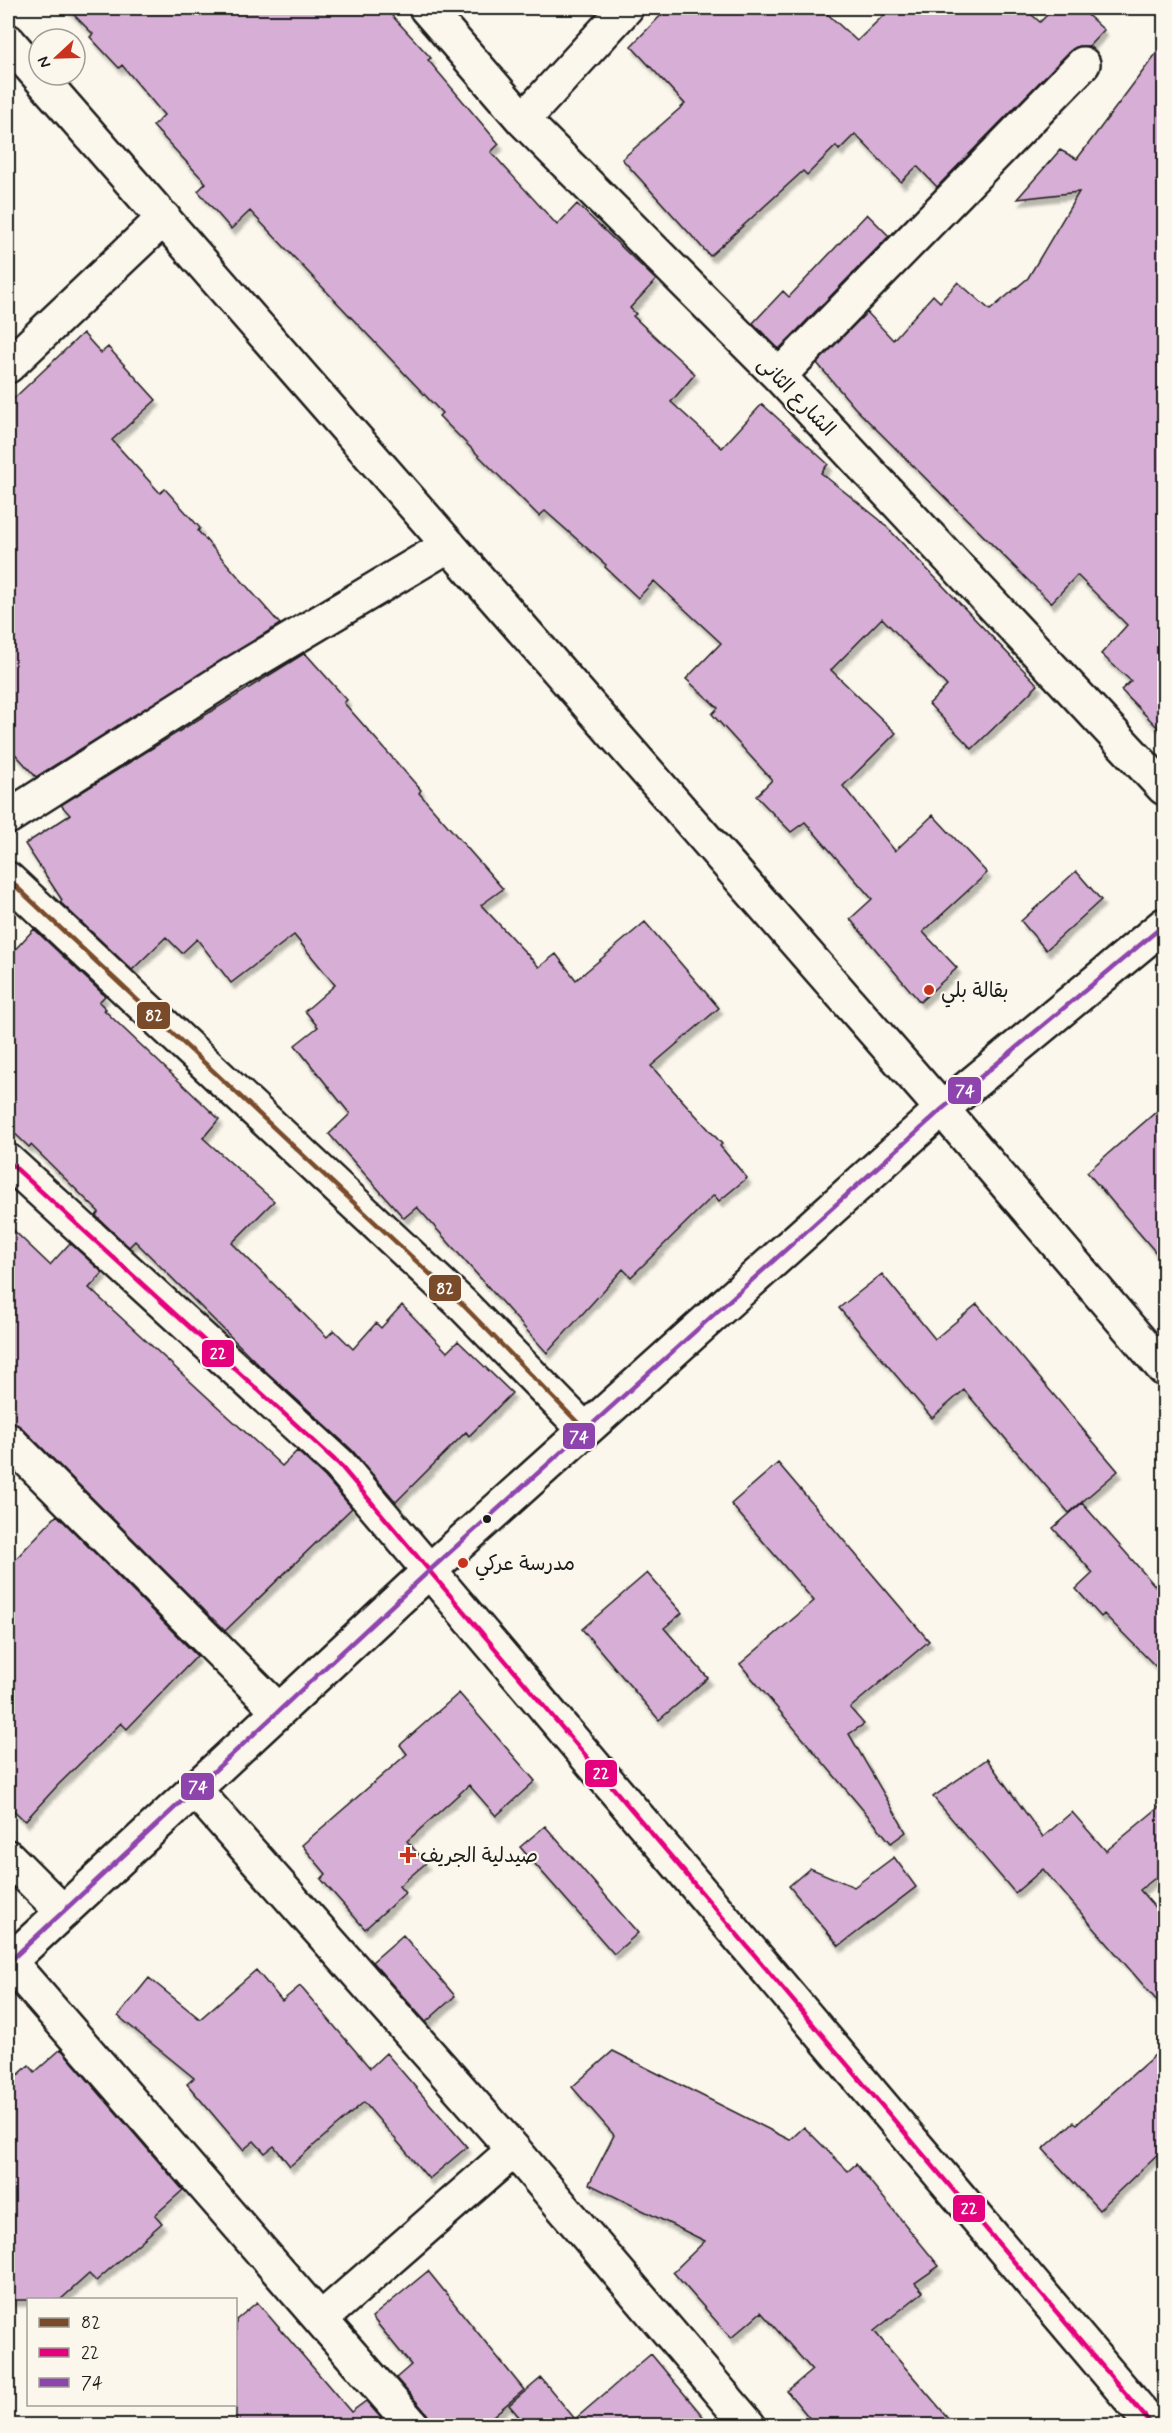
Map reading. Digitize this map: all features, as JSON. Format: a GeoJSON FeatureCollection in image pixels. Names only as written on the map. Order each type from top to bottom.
{"type":"FeatureCollection","features":[{"type":"Feature","properties":{"kind":"street","name":"الشارع الثانى"},"geometry":{"type":"LineString","coordinates":[[426,8],[523,120],[779,376],[1164,788]]}},
{"type":"Feature","properties":{"kind":"street"},"geometry":{"type":"LineString","coordinates":[[523,120],[626,8]]}},
{"type":"Feature","properties":{"kind":"street"},"geometry":{"type":"LineString","coordinates":[[8,41],[942,1109],[1164,1369]]}},
{"type":"Feature","properties":{"kind":"street"},"geometry":{"type":"LineString","coordinates":[[779,376],[1083,64]]}},
{"type":"Feature","properties":{"kind":"street"},"geometry":{"type":"LineString","coordinates":[[8,366],[164,218]]}},
{"type":"Feature","properties":{"kind":"street"},"geometry":{"type":"LineString","coordinates":[[8,817],[233,674],[449,545]]}},
{"type":"Feature","properties":{"kind":"street"},"geometry":{"type":"LineString","coordinates":[[8,879],[461,1303],[585,1431]]}},
{"type":"Feature","properties":{"kind":"street"},"geometry":{"type":"LineString","coordinates":[[413,2426],[8,1962],[429,1571],[942,1109],[1164,925]]}},
{"type":"Feature","properties":{"kind":"street"},"geometry":{"type":"LineString","coordinates":[[8,1161],[339,1464],[1153,2426]]}},
{"type":"Feature","properties":{"kind":"street"},"geometry":{"type":"LineString","coordinates":[[8,1440],[278,1710]]}},
{"type":"Feature","properties":{"kind":"street"},"geometry":{"type":"LineString","coordinates":[[195,1790],[514,2150],[749,2426]]}},
{"type":"Feature","properties":{"kind":"street"},"geometry":{"type":"LineString","coordinates":[[8,1857],[63,1912]]}},
{"type":"Feature","properties":{"kind":"street"},"geometry":{"type":"LineString","coordinates":[[321,2319],[514,2150]]}},
{"type":"Feature","properties":{"kind":"building"},"geometry":{"type":"Polygon","coordinates":[[[67,8],[385,8],[431,58],[428,60],[499,144],[491,152],[557,225],[577,204],[656,280],[630,308],[636,314],[633,316],[695,374],[671,402],[722,448],[762,404],[828,464],[821,473],[880,520],[1038,685],[972,749],[929,704],[947,686],[882,618],[831,670],[896,733],[843,786],[895,851],[933,815],[987,873],[923,932],[957,968],[920,1002],[850,919],[872,899],[805,822],[791,832],[756,796],[772,780],[712,714],[718,708],[686,679],[721,643],[654,581],[638,598],[605,567],[606,565],[545,511],[539,516],[439,416],[442,413],[250,211],[231,229],[198,191],[206,183],[153,126],[164,115],[122,65],[119,68],[90,37],[93,34],[67,8]]]}},
{"type":"Feature","properties":{"kind":"building"},"geometry":{"type":"Polygon","coordinates":[[[668,8],[821,8],[857,41],[891,8],[1024,8],[1040,22],[1054,8],[1080,8],[1104,30],[1089,46],[1078,46],[1070,51],[937,187],[917,166],[901,182],[855,134],[839,150],[836,146],[807,175],[803,171],[710,256],[622,159],[685,104],[631,46],[668,8]]]}},
{"type":"Feature","properties":{"kind":"building"},"geometry":{"type":"Polygon","coordinates":[[[1164,43],[1164,734],[1121,690],[1131,681],[1101,654],[1127,625],[1077,575],[1051,603],[855,408],[817,363],[867,312],[893,340],[933,295],[940,302],[958,282],[990,310],[1028,278],[1079,192],[1017,199],[1060,150],[1077,159],[1164,43]]]}},
{"type":"Feature","properties":{"kind":"building"},"geometry":{"type":"Polygon","coordinates":[[[867,214],[889,236],[779,349],[753,323],[783,291],[789,297],[867,214]]]}},
{"type":"Feature","properties":{"kind":"building"},"geometry":{"type":"Polygon","coordinates":[[[83,333],[101,353],[108,347],[156,400],[112,440],[160,493],[165,489],[200,528],[198,531],[280,624],[36,777],[8,746],[8,404],[83,333]]]}},
{"type":"Feature","properties":{"kind":"building"},"geometry":{"type":"Polygon","coordinates":[[[305,653],[347,700],[344,703],[421,790],[419,793],[503,889],[481,905],[539,967],[556,954],[576,980],[645,922],[719,1008],[651,1066],[722,1144],[720,1146],[747,1178],[719,1201],[714,1195],[631,1277],[623,1269],[547,1353],[417,1207],[404,1218],[329,1134],[350,1114],[295,1045],[318,1027],[305,1011],[335,985],[294,935],[231,983],[197,939],[182,953],[166,937],[132,970],[60,902],[62,900],[25,844],[70,815],[61,805],[305,653]]]}},
{"type":"Feature","properties":{"kind":"building"},"geometry":{"type":"Polygon","coordinates":[[[1076,871],[1101,900],[1046,950],[1021,921],[1076,871]]]}},
{"type":"Feature","properties":{"kind":"building"},"geometry":{"type":"Polygon","coordinates":[[[34,929],[105,996],[99,1002],[106,1009],[104,1010],[219,1119],[203,1138],[274,1201],[232,1243],[327,1337],[334,1330],[353,1349],[376,1323],[381,1328],[402,1305],[447,1352],[458,1341],[512,1393],[469,1436],[466,1432],[396,1502],[352,1450],[259,1365],[135,1241],[129,1247],[96,1216],[99,1212],[31,1145],[29,1147],[8,1127],[8,957],[34,929]]]}},
{"type":"Feature","properties":{"kind":"building"},"geometry":{"type":"Polygon","coordinates":[[[1164,1105],[1164,1262],[1087,1172],[1164,1105]]]}},
{"type":"Feature","properties":{"kind":"building"},"geometry":{"type":"Polygon","coordinates":[[[8,1225],[50,1265],[70,1243],[103,1273],[89,1288],[282,1466],[297,1451],[325,1477],[352,1508],[225,1631],[21,1427],[8,1422],[8,1225]]]}},
{"type":"Feature","properties":{"kind":"building"},"geometry":{"type":"Polygon","coordinates":[[[882,1274],[935,1339],[977,1304],[1118,1471],[1069,1513],[964,1390],[932,1418],[839,1308],[882,1274]]]}},
{"type":"Feature","properties":{"kind":"building"},"geometry":{"type":"Polygon","coordinates":[[[778,1463],[929,1641],[850,1708],[864,1724],[849,1734],[906,1832],[891,1843],[740,1664],[814,1601],[731,1504],[778,1463]]]}},
{"type":"Feature","properties":{"kind":"building"},"geometry":{"type":"Polygon","coordinates":[[[1082,1503],[1164,1596],[1164,1675],[1104,1614],[1101,1617],[1076,1589],[1093,1573],[1053,1528],[1082,1503]]]}},
{"type":"Feature","properties":{"kind":"building"},"geometry":{"type":"Polygon","coordinates":[[[57,1515],[197,1656],[127,1729],[121,1723],[25,1821],[8,1805],[8,1567],[57,1515]]]}},
{"type":"Feature","properties":{"kind":"building"},"geometry":{"type":"Polygon","coordinates":[[[647,1573],[682,1613],[664,1628],[708,1678],[659,1720],[582,1629],[647,1573]]]}},
{"type":"Feature","properties":{"kind":"building"},"geometry":{"type":"Polygon","coordinates":[[[459,1693],[535,1781],[496,1816],[469,1785],[407,1841],[426,1863],[399,1886],[405,1893],[365,1929],[321,1879],[326,1874],[302,1845],[407,1754],[400,1745],[459,1693]]]}},
{"type":"Feature","properties":{"kind":"building"},"geometry":{"type":"Polygon","coordinates":[[[987,1759],[1043,1837],[1072,1812],[1106,1851],[1164,1803],[1164,1871],[1140,1890],[1164,1918],[1164,2009],[1043,1869],[1015,1893],[933,1797],[987,1759]]]}},
{"type":"Feature","properties":{"kind":"building"},"geometry":{"type":"Polygon","coordinates":[[[545,1826],[638,1933],[614,1954],[520,1847],[545,1826]]]}},
{"type":"Feature","properties":{"kind":"building"},"geometry":{"type":"Polygon","coordinates":[[[894,1857],[916,1887],[839,1946],[789,1886],[810,1868],[854,1887],[894,1857]]]}},
{"type":"Feature","properties":{"kind":"building"},"geometry":{"type":"Polygon","coordinates":[[[403,1935],[455,1996],[426,2022],[372,1962],[403,1935]]]}},
{"type":"Feature","properties":{"kind":"building"},"geometry":{"type":"Polygon","coordinates":[[[256,1970],[282,2001],[300,1986],[370,2068],[386,2053],[467,2147],[429,2179],[364,2102],[290,2166],[274,2146],[265,2153],[254,2141],[243,2150],[187,2084],[194,2078],[118,2016],[149,1978],[200,2019],[256,1970]]]}},
{"type":"Feature","properties":{"kind":"building"},"geometry":{"type":"Polygon","coordinates":[[[1164,2047],[1164,2148],[1099,2210],[1043,2149],[1074,2122],[1077,2124],[1164,2047]]]}},
{"type":"Feature","properties":{"kind":"building"},"geometry":{"type":"Polygon","coordinates":[[[61,2049],[183,2190],[155,2215],[162,2223],[96,2281],[89,2274],[62,2298],[8,2300],[8,2084],[29,2065],[35,2072],[61,2049]]]}},
{"type":"Feature","properties":{"kind":"building"},"geometry":{"type":"Polygon","coordinates":[[[613,2051],[790,2140],[804,2127],[848,2171],[856,2164],[939,2266],[915,2283],[923,2292],[874,2331],[955,2426],[816,2426],[787,2391],[812,2370],[761,2312],[731,2338],[673,2272],[705,2241],[589,2184],[614,2135],[572,2087],[613,2051]]]}},
{"type":"Feature","properties":{"kind":"building"},"geometry":{"type":"Polygon","coordinates":[[[428,2271],[524,2390],[481,2426],[431,2426],[427,2414],[396,2378],[411,2365],[372,2317],[428,2271]]]}},
{"type":"Feature","properties":{"kind":"building"},"geometry":{"type":"Polygon","coordinates":[[[257,2302],[351,2412],[366,2401],[388,2426],[236,2426],[237,2319],[257,2302]]]}},
{"type":"Feature","properties":{"kind":"building"},"geometry":{"type":"Polygon","coordinates":[[[651,2354],[711,2426],[527,2426],[509,2405],[541,2378],[575,2419],[651,2354]]]}},
{"type":"Feature","properties":{"kind":"transit line","name":"82"},"geometry":{"type":"LineString","coordinates":[[8,879],[461,1303],[585,1430]]}},
{"type":"Feature","properties":{"kind":"transit line","name":"74"},"geometry":{"type":"LineString","coordinates":[[8,1963],[429,1571],[942,1109],[1164,925]]}},
{"type":"Feature","properties":{"kind":"transit line","name":"22"},"geometry":{"type":"LineString","coordinates":[[8,1161],[339,1464],[1153,2426]]}},
{"type":"Feature","properties":{"kind":"place","name":"بقالة بلي"},"geometry":{"type":"Point","coordinates":[929,990]}},
{"type":"Feature","properties":{"kind":"place","name":"مدرسة عركي"},"geometry":{"type":"Point","coordinates":[463,1563]}},
{"type":"Feature","properties":{"kind":"place","name":"صيدلية الجريف"},"geometry":{"type":"Point","coordinates":[408,1855]}}]}
